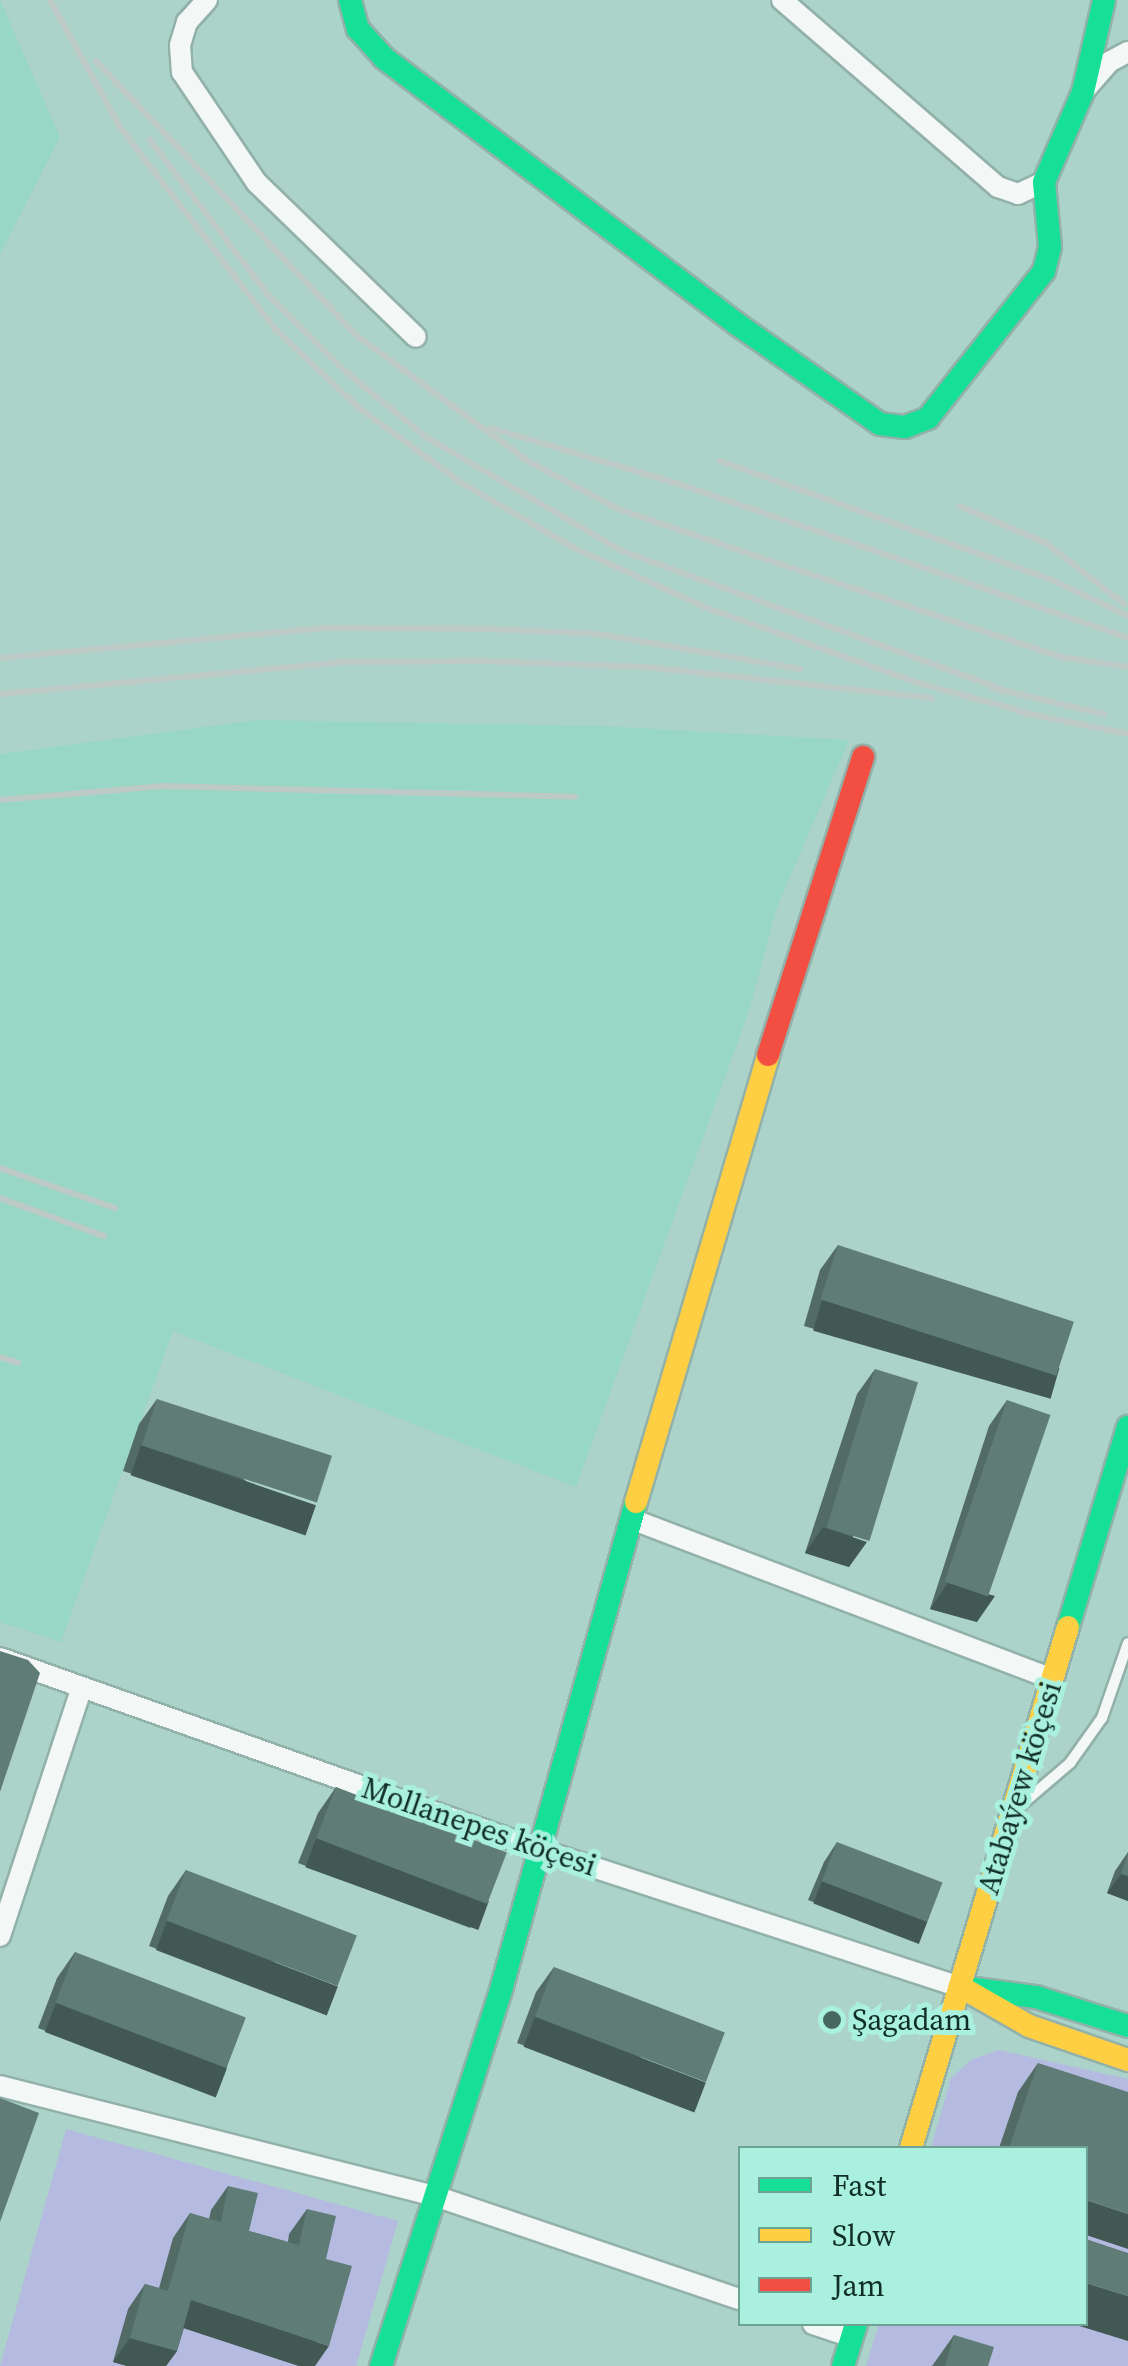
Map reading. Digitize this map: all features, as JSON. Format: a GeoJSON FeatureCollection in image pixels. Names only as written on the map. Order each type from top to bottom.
{"type":"FeatureCollection","features":[{"type":"Feature","properties":{"kind":"street"},"geometry":{"type":"LineString","coordinates":[[207,0],[187,22],[180,46],[182,72],[257,183],[416,337]]}},
{"type":"Feature","properties":{"kind":"street"},"geometry":{"type":"LineString","coordinates":[[350,0],[358,29],[384,58],[880,424],[905,427],[928,418],[1044,270],[1050,247],[1044,182],[1083,92],[1104,0]]}},
{"type":"Feature","properties":{"kind":"street"},"geometry":{"type":"LineString","coordinates":[[782,0],[998,186],[1018,194],[1044,182]]}},
{"type":"Feature","properties":{"kind":"street"},"geometry":{"type":"LineString","coordinates":[[1083,92],[1108,62],[1128,52]]}},
{"type":"Feature","properties":{"kind":"street"},"geometry":{"type":"LineString","coordinates":[[380,2366],[541,1850],[714,1222],[863,756]]}},
{"type":"Feature","properties":{"kind":"street","name":"Atabaýew köçesi"},"geometry":{"type":"LineString","coordinates":[[911,2146],[1128,1428]]}},
{"type":"Feature","properties":{"kind":"street"},"geometry":{"type":"LineString","coordinates":[[631,1518],[1053,1679]]}},
{"type":"Feature","properties":{"kind":"street","name":"Mollanepes köçesi"},"geometry":{"type":"LineString","coordinates":[[0,1658],[541,1850],[961,1987],[1036,1997],[1128,2026]]}},
{"type":"Feature","properties":{"kind":"street"},"geometry":{"type":"LineString","coordinates":[[0,1936],[81,1689]]}},
{"type":"Feature","properties":{"kind":"street","name":"Mollanepes köçesi"},"geometry":{"type":"LineString","coordinates":[[961,1987],[1028,2026],[1128,2060]]}},
{"type":"Feature","properties":{"kind":"street"},"geometry":{"type":"LineString","coordinates":[[0,2086],[432,2195],[738,2298]]}},
{"type":"Feature","properties":{"kind":"street"},"geometry":{"type":"LineString","coordinates":[[826,2326],[854,2330],[843,2366]]}},
{"type":"Feature","properties":{"kind":"lane"},"geometry":{"type":"LineString","coordinates":[[1014,1811],[1070,1763],[1102,1718],[1128,1643]]}},
{"type":"Feature","properties":{"kind":"shaded area"},"geometry":{"type":"Polygon","coordinates":[[[0,0],[60,137],[0,254],[0,0]]]}},
{"type":"Feature","properties":{"kind":"shaded area"},"geometry":{"type":"Polygon","coordinates":[[[258,720],[602,726],[849,740],[777,907],[749,1011],[576,1487],[173,1331],[61,1642],[0,1622],[0,754],[258,720]]]}},
{"type":"Feature","properties":{"kind":"shaded area"},"geometry":{"type":"Polygon","coordinates":[[[999,2050],[1128,2079],[1128,2366],[866,2366],[878,2326],[1088,2326],[1088,2146],[932,2146],[951,2078],[972,2059],[999,2050]]]}},
{"type":"Feature","properties":{"kind":"shaded area"},"geometry":{"type":"Polygon","coordinates":[[[66,2129],[398,2221],[356,2366],[0,2366],[66,2129]]]}},
{"type":"Feature","properties":{"kind":"building"},"geometry":{"type":"Polygon","coordinates":[[[838,1245],[1074,1322],[1056,1376],[820,1299],[838,1245]]]}},
{"type":"Feature","properties":{"kind":"building"},"geometry":{"type":"Polygon","coordinates":[[[875,1369],[918,1382],[870,1541],[826,1528],[875,1369]]]}},
{"type":"Feature","properties":{"kind":"building"},"geometry":{"type":"Polygon","coordinates":[[[157,1399],[332,1456],[317,1502],[142,1446],[157,1399]]]}},
{"type":"Feature","properties":{"kind":"building"},"geometry":{"type":"Polygon","coordinates":[[[1007,1400],[1050,1415],[988,1597],[944,1582],[1007,1400]]]}},
{"type":"Feature","properties":{"kind":"building"},"geometry":{"type":"Polygon","coordinates":[[[0,1651],[28,1660],[40,1673],[0,1792],[0,1651]]]}},
{"type":"Feature","properties":{"kind":"building"},"geometry":{"type":"Polygon","coordinates":[[[336,1787],[507,1853],[487,1904],[316,1838],[336,1787]]]}},
{"type":"Feature","properties":{"kind":"building"},"geometry":{"type":"Polygon","coordinates":[[[837,1842],[942,1882],[927,1922],[822,1881],[837,1842]]]}},
{"type":"Feature","properties":{"kind":"building"},"geometry":{"type":"Polygon","coordinates":[[[1128,1853],[1128,1876],[1121,1874],[1128,1853]]]}},
{"type":"Feature","properties":{"kind":"building"},"geometry":{"type":"Polygon","coordinates":[[[186,1870],[357,1936],[337,1986],[167,1920],[186,1870]]]}},
{"type":"Feature","properties":{"kind":"building"},"geometry":{"type":"Polygon","coordinates":[[[75,1952],[246,2018],[226,2068],[56,2002],[75,1952]]]}},
{"type":"Feature","properties":{"kind":"building"},"geometry":{"type":"Polygon","coordinates":[[[554,1967],[725,2033],[706,2082],[535,2016],[554,1967]]]}},
{"type":"Feature","properties":{"kind":"building"},"geometry":{"type":"Polygon","coordinates":[[[1038,2063],[1128,2092],[1128,2214],[1088,2201],[1088,2146],[1010,2146],[1038,2063]]]}},
{"type":"Feature","properties":{"kind":"building"},"geometry":{"type":"Polygon","coordinates":[[[0,2098],[39,2113],[0,2222],[0,2098]]]}},
{"type":"Feature","properties":{"kind":"building"},"geometry":{"type":"Polygon","coordinates":[[[228,2186],[258,2193],[249,2231],[299,2245],[307,2209],[336,2216],[326,2259],[352,2266],[329,2346],[191,2300],[177,2351],[130,2338],[145,2284],[168,2291],[190,2213],[221,2222],[228,2186]]]}},
{"type":"Feature","properties":{"kind":"building"},"geometry":{"type":"Polygon","coordinates":[[[1088,2240],[1128,2253],[1128,2296],[1088,2284],[1088,2240]]]}},
{"type":"Feature","properties":{"kind":"building"},"geometry":{"type":"Polygon","coordinates":[[[954,2335],[994,2347],[988,2366],[945,2366],[954,2335]]]}},
{"type":"Feature","properties":{"kind":"railway"},"geometry":{"type":"LineString","coordinates":[[50,0],[120,127],[275,329],[358,407],[460,482],[572,547],[707,608],[922,684],[1032,714]]}},
{"type":"Feature","properties":{"kind":"railway"},"geometry":{"type":"LineString","coordinates":[[96,61],[357,336],[528,461],[618,509],[1061,657],[1128,667]]}},
{"type":"Feature","properties":{"kind":"railway"},"geometry":{"type":"LineString","coordinates":[[150,140],[269,296],[346,372],[426,437],[622,551],[1006,691]]}},
{"type":"Feature","properties":{"kind":"railway"},"geometry":{"type":"LineString","coordinates":[[491,428],[682,485],[1128,638]]}},
{"type":"Feature","properties":{"kind":"railway"},"geometry":{"type":"LineString","coordinates":[[720,461],[1052,580],[1128,616]]}},
{"type":"Feature","properties":{"kind":"railway"},"geometry":{"type":"LineString","coordinates":[[959,506],[1046,543],[1124,604]]}},
{"type":"Feature","properties":{"kind":"railway"},"geometry":{"type":"LineString","coordinates":[[0,658],[326,628],[491,629],[599,634],[800,669]]}},
{"type":"Feature","properties":{"kind":"railway"},"geometry":{"type":"LineString","coordinates":[[0,694],[342,662],[483,661],[646,667],[931,698]]}},
{"type":"Feature","properties":{"kind":"railway"},"geometry":{"type":"LineString","coordinates":[[992,688],[1104,714]]}},
{"type":"Feature","properties":{"kind":"railway"},"geometry":{"type":"LineString","coordinates":[[1020,712],[1128,734]]}},
{"type":"Feature","properties":{"kind":"railway"},"geometry":{"type":"LineString","coordinates":[[0,800],[163,786],[575,797]]}},
{"type":"Feature","properties":{"kind":"railway"},"geometry":{"type":"LineString","coordinates":[[0,1168],[115,1208]]}},
{"type":"Feature","properties":{"kind":"railway"},"geometry":{"type":"LineString","coordinates":[[0,1198],[104,1236]]}},
{"type":"Feature","properties":{"kind":"railway"},"geometry":{"type":"LineString","coordinates":[[0,1357],[18,1363]]}},
{"type":"Feature","properties":{"kind":"traffic: fast"},"geometry":{"type":"LineString","coordinates":[[350,0],[358,29],[384,58],[737,324],[880,424],[905,427],[928,418],[1044,271],[1050,247],[1044,182],[1083,92],[1104,0]]}},
{"type":"Feature","properties":{"kind":"traffic: fast"},"geometry":{"type":"LineString","coordinates":[[1068,1627],[1128,1427]]}},
{"type":"Feature","properties":{"kind":"traffic: fast"},"geometry":{"type":"LineString","coordinates":[[381,2366],[501,1990],[636,1502]]}},
{"type":"Feature","properties":{"kind":"traffic: fast"},"geometry":{"type":"LineString","coordinates":[[975,1989],[1036,1997],[1128,2026]]}},
{"type":"Feature","properties":{"kind":"traffic: fast"},"geometry":{"type":"LineString","coordinates":[[843,2366],[855,2326]]}},
{"type":"Feature","properties":{"kind":"traffic: slow"},"geometry":{"type":"LineString","coordinates":[[636,1502],[768,1055]]}},
{"type":"Feature","properties":{"kind":"traffic: slow"},"geometry":{"type":"LineString","coordinates":[[912,2146],[1068,1627]]}},
{"type":"Feature","properties":{"kind":"traffic: slow"},"geometry":{"type":"LineString","coordinates":[[961,1987],[1029,2026],[1128,2060]]}},
{"type":"Feature","properties":{"kind":"traffic: jam"},"geometry":{"type":"LineString","coordinates":[[768,1055],[863,757]]}},
{"type":"Feature","properties":{"kind":"place","name":"Şagadam"},"geometry":{"type":"Point","coordinates":[832,2020]}}]}
